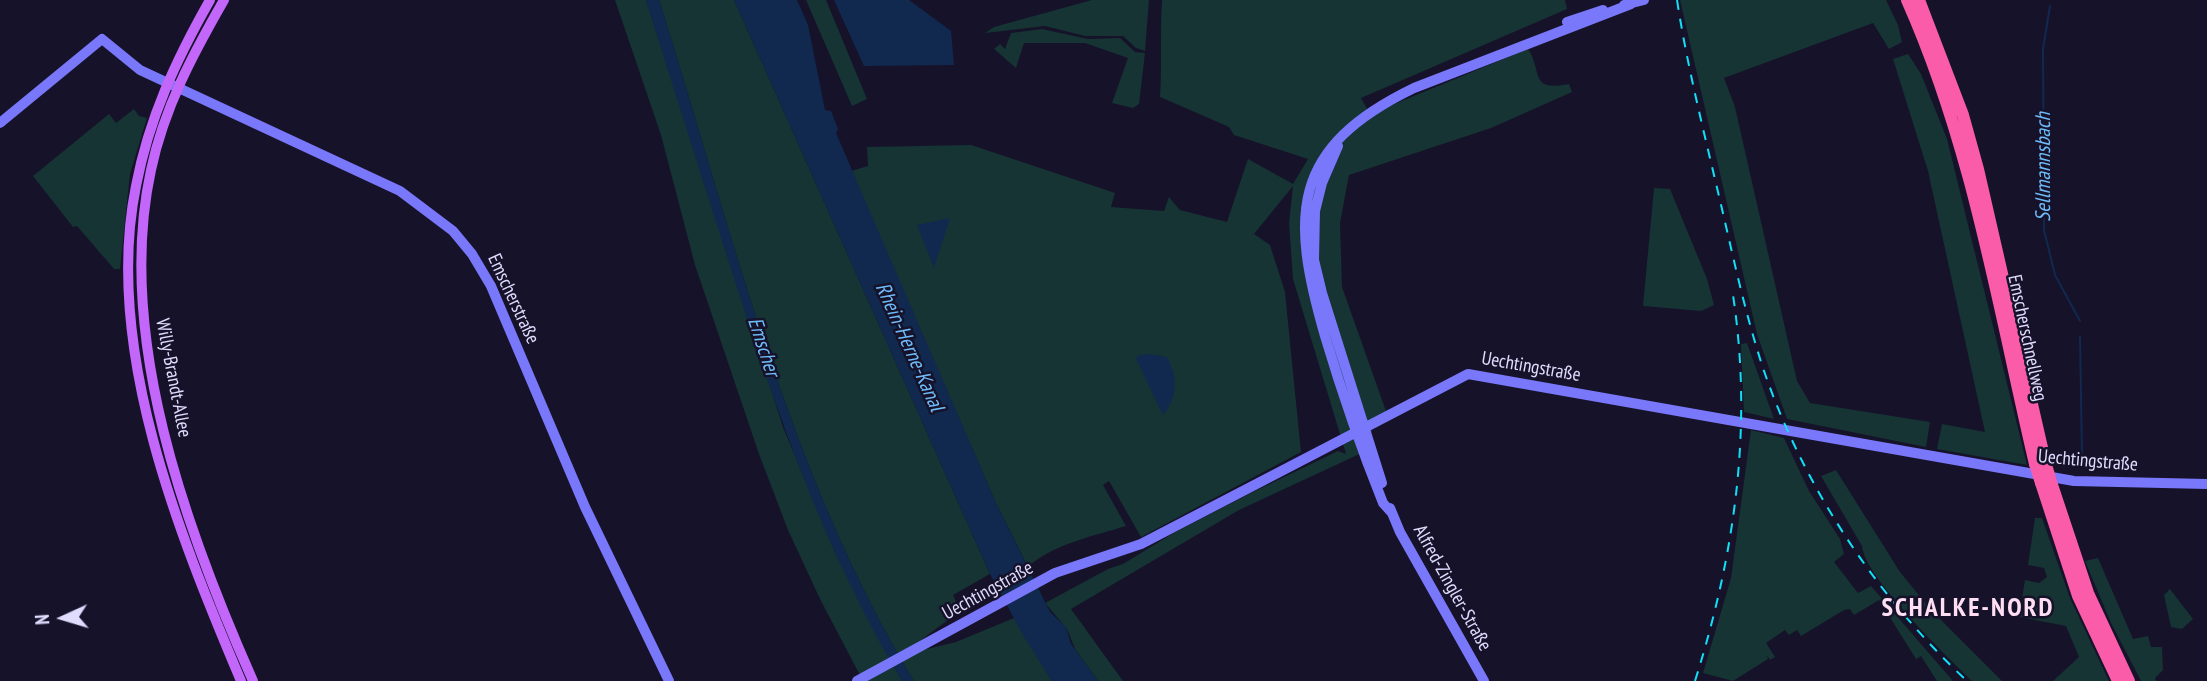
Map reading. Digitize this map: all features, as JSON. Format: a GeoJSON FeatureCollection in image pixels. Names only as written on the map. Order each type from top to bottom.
{"type":"FeatureCollection","features":[{"type":"Feature","properties":{"kind":"highway","name":"Emscherschnellweg"},"geometry":{"type":"LineString","coordinates":[[1907,0],[1927,32]]}},
{"type":"Feature","properties":{"kind":"highway","name":"Emscherschnellweg"},"geometry":{"type":"LineString","coordinates":[[1919,0],[1972,184],[2046,484],[2075,587],[2118,681]]}},
{"type":"Feature","properties":{"kind":"highway","name":"Emscherschnellweg"},"geometry":{"type":"LineString","coordinates":[[2046,484],[2088,593],[2129,681]]}},
{"type":"Feature","properties":{"kind":"main road","name":"Willy-Brandt-Allee"},"geometry":{"type":"LineString","coordinates":[[210,0],[145,146],[131,220],[128,277],[134,344],[141,384],[167,481],[199,575],[241,681]]}},
{"type":"Feature","properties":{"kind":"main road","name":"Willy-Brandt-Allee"},"geometry":{"type":"LineString","coordinates":[[224,0],[172,85],[145,200],[140,275],[145,343],[177,475],[210,572],[253,681]]}},
{"type":"Feature","properties":{"kind":"street","name":"Alfred-Zingler-Straße"},"geometry":{"type":"LineString","coordinates":[[1483,681],[1391,512],[1360,430],[1312,293],[1303,236],[1307,202],[1319,166],[1337,139],[1372,110],[1394,97],[1512,49],[1583,16],[1644,0]]}},
{"type":"Feature","properties":{"kind":"street","name":"Emscherstraße"},"geometry":{"type":"LineString","coordinates":[[0,123],[102,39],[125,60],[172,85],[400,191],[433,214],[472,254],[491,286],[601,542],[669,681]]}},
{"type":"Feature","properties":{"kind":"street","name":"Uechtingstraße"},"geometry":{"type":"LineString","coordinates":[[876,672],[1075,564],[1141,544],[1462,376],[1475,374],[2074,481],[2207,484]]}},
{"type":"Feature","properties":{"kind":"street"},"geometry":{"type":"LineString","coordinates":[[857,681],[876,672]]}},
{"type":"Feature","properties":{"kind":"street"},"geometry":{"type":"LineString","coordinates":[[863,681],[876,672]]}},
{"type":"Feature","properties":{"kind":"green space"},"geometry":{"type":"Polygon","coordinates":[[[615,0],[646,0],[783,427],[834,550],[902,681],[863,681],[788,530],[759,454],[695,265],[661,135],[615,0]]]}},
{"type":"Feature","properties":{"kind":"green space"},"geometry":{"type":"Polygon","coordinates":[[[659,0],[734,0],[990,574],[953,595],[960,611],[917,643],[919,651],[956,642],[1014,618],[1052,681],[914,681],[870,601],[831,519],[797,435],[739,262],[659,0]]]}},
{"type":"Feature","properties":{"kind":"green space"},"geometry":{"type":"Polygon","coordinates":[[[806,0],[826,0],[867,99],[852,106],[806,0]]]}},
{"type":"Feature","properties":{"kind":"green space"},"geometry":{"type":"Polygon","coordinates":[[[1092,0],[1149,0],[1145,51],[1136,48],[1123,36],[1085,36],[1045,26],[985,33],[994,27],[1092,0]]]}},
{"type":"Feature","properties":{"kind":"green space"},"geometry":{"type":"Polygon","coordinates":[[[1162,0],[1565,0],[1567,9],[1361,98],[1370,114],[1528,49],[1542,82],[1556,86],[1569,84],[1572,92],[1491,128],[1349,175],[1340,223],[1342,287],[1387,414],[1374,423],[1366,451],[1239,510],[1071,609],[1123,681],[1098,681],[1075,649],[1067,629],[1045,603],[1108,569],[1123,564],[1172,534],[1251,493],[1338,451],[1346,454],[1293,279],[1289,223],[1293,186],[1254,234],[1270,245],[1285,292],[1301,452],[1141,537],[1109,481],[1103,485],[1126,526],[1049,552],[1028,567],[996,503],[851,171],[868,166],[867,147],[971,145],[1115,193],[1111,207],[1164,211],[1169,197],[1180,210],[1227,222],[1248,159],[1293,184],[1308,159],[1234,135],[1229,127],[1160,97],[1162,0]]]}},
{"type":"Feature","properties":{"kind":"green space"},"geometry":{"type":"Polygon","coordinates":[[[1680,0],[1886,0],[1898,25],[1902,42],[1889,49],[1873,23],[1724,78],[1735,107],[1797,381],[1810,403],[1930,422],[1926,447],[1787,419],[1757,334],[1680,0]]]}},
{"type":"Feature","properties":{"kind":"green space"},"geometry":{"type":"Polygon","coordinates":[[[1042,29],[1088,39],[1120,38],[1135,52],[1145,53],[1139,104],[1133,108],[1112,103],[1128,58],[1085,43],[1024,43],[1016,68],[994,49],[1000,44],[1005,49],[1011,33],[1042,29]]]}},
{"type":"Feature","properties":{"kind":"green space"},"geometry":{"type":"Polygon","coordinates":[[[1908,54],[1921,74],[1947,139],[2027,465],[1937,449],[1942,424],[1985,432],[1928,171],[1893,59],[1908,54]]]}},
{"type":"Feature","properties":{"kind":"green space"},"geometry":{"type":"Polygon","coordinates":[[[134,109],[139,116],[147,118],[130,174],[120,269],[114,269],[77,226],[73,227],[33,176],[109,114],[116,123],[134,109]]]}},
{"type":"Feature","properties":{"kind":"green space"},"geometry":{"type":"Polygon","coordinates":[[[1654,188],[1670,189],[1707,279],[1714,305],[1701,311],[1643,306],[1654,188]]]}},
{"type":"Feature","properties":{"kind":"green space"},"geometry":{"type":"Polygon","coordinates":[[[1747,343],[1774,419],[1744,412],[1741,344],[1747,343]]]}},
{"type":"Feature","properties":{"kind":"green space"},"geometry":{"type":"Polygon","coordinates":[[[1751,430],[1784,438],[1809,491],[1840,539],[1844,554],[1834,562],[1858,593],[1871,586],[1953,681],[1937,681],[1921,656],[1916,659],[1879,600],[1854,615],[1850,609],[1844,610],[1801,636],[1797,630],[1789,635],[1785,630],[1766,643],[1775,657],[1770,660],[1767,655],[1768,659],[1733,681],[1703,673],[1731,578],[1751,430]]]}},
{"type":"Feature","properties":{"kind":"green space"},"geometry":{"type":"Polygon","coordinates":[[[1836,470],[1900,572],[1932,611],[2002,681],[1972,681],[1891,596],[1866,559],[1862,546],[1821,476],[1836,470]]]}},
{"type":"Feature","properties":{"kind":"green space"},"geometry":{"type":"Polygon","coordinates":[[[2035,518],[2042,518],[2070,598],[2109,681],[2053,681],[2079,657],[2066,626],[2019,617],[2025,580],[2039,583],[2047,577],[2044,568],[2028,565],[2035,518]]]}},
{"type":"Feature","properties":{"kind":"green space"},"geometry":{"type":"Polygon","coordinates":[[[2098,558],[2133,639],[2148,636],[2151,647],[2162,647],[2163,670],[2155,678],[2156,681],[2141,681],[2111,623],[2085,561],[2098,558]]]}},
{"type":"Feature","properties":{"kind":"green space"},"geometry":{"type":"Polygon","coordinates":[[[2170,589],[2193,619],[2182,629],[2171,627],[2164,595],[2170,589]]]}},
{"type":"Feature","properties":{"kind":"water","name":"Emscher"},"geometry":{"type":"Polygon","coordinates":[[[646,0],[659,0],[739,262],[797,435],[831,519],[870,601],[914,681],[902,681],[874,632],[849,583],[804,480],[748,322],[646,0]]]}},
{"type":"Feature","properties":{"kind":"water","name":"Rhein-Herne-Kanal"},"geometry":{"type":"Polygon","coordinates":[[[734,0],[797,0],[808,25],[825,110],[831,111],[838,129],[836,133],[996,503],[1050,612],[1066,627],[1071,644],[1098,681],[1052,681],[1024,637],[990,574],[734,0]]]}},
{"type":"Feature","properties":{"kind":"water"},"geometry":{"type":"Polygon","coordinates":[[[834,0],[909,0],[951,31],[954,65],[864,66],[834,0]]]}},
{"type":"Feature","properties":{"kind":"water"},"geometry":{"type":"Polygon","coordinates":[[[950,218],[934,268],[917,225],[950,218]]]}},
{"type":"Feature","properties":{"kind":"water"},"geometry":{"type":"Polygon","coordinates":[[[1139,355],[1167,357],[1175,379],[1172,401],[1163,415],[1136,359],[1139,355]]]}},
{"type":"Feature","properties":{"kind":"waterway","name":"Sellmannsbach"},"geometry":{"type":"LineString","coordinates":[[2050,6],[2043,49],[2044,230],[2055,275],[2080,321]]}},
{"type":"Feature","properties":{"kind":"waterway","name":"Sellmannsbach"},"geometry":{"type":"LineString","coordinates":[[2080,337],[2082,456]]}},
{"type":"Feature","properties":{"kind":"railway"},"geometry":{"type":"LineString","coordinates":[[1677,0],[1696,96],[1739,280],[1756,346],[1780,412],[1821,496],[1873,576],[1902,613],[1967,681]]}},
{"type":"Feature","properties":{"kind":"railway"},"geometry":{"type":"LineString","coordinates":[[1695,681],[1721,586],[1736,490],[1741,393],[1733,295]]}},
{"type":"Feature","properties":{"kind":"district","name":"SCHALKE-NORD"},"geometry":{"type":"Point","coordinates":[1968,609]}}]}
